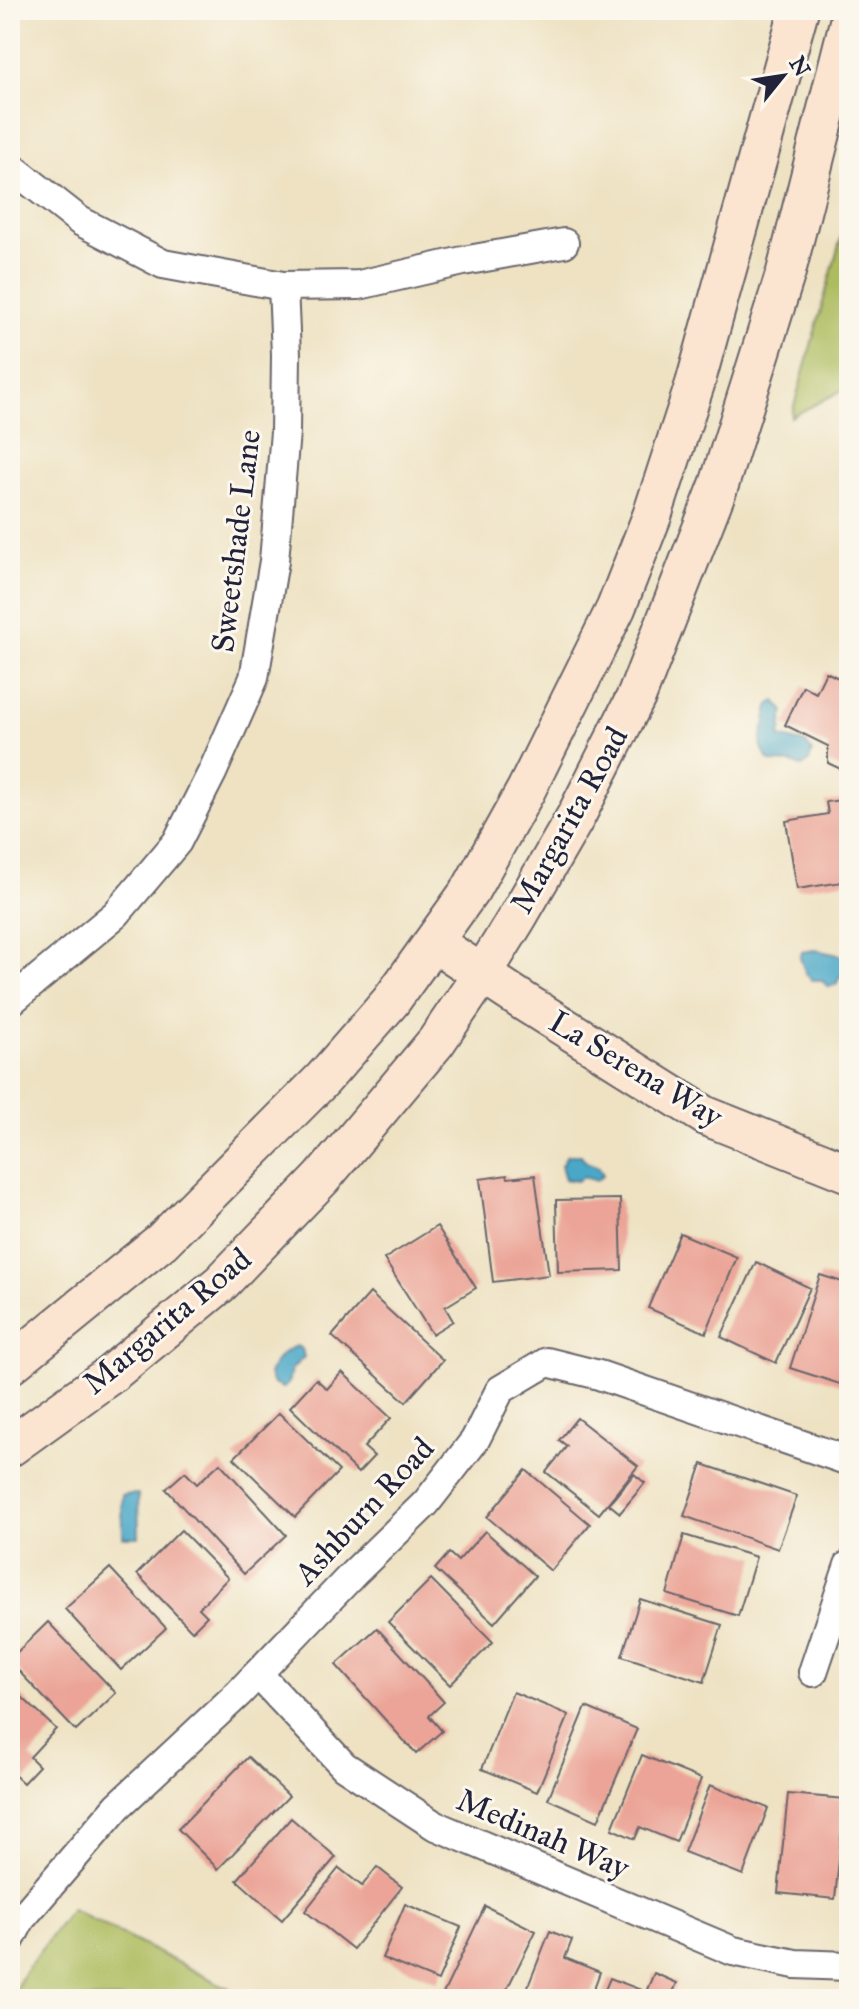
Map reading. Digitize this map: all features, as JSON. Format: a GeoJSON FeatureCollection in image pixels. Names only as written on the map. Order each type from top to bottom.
{"type":"FeatureCollection","features":[{"type":"Feature","properties":{"kind":"main road","name":"Margarita Road"},"geometry":{"type":"LineString","coordinates":[[10,1365],[162,1241],[323,1079],[391,1001],[471,889],[526,790],[616,608],[652,516],[695,384],[799,10]]}},
{"type":"Feature","properties":{"kind":"main road","name":"Margarita Road"},"geometry":{"type":"LineString","coordinates":[[10,1447],[111,1374],[221,1283],[322,1178],[436,1042],[483,973],[576,816],[637,695],[719,485],[786,272],[849,22]]}},
{"type":"Feature","properties":{"kind":"main road","name":"La Serena Way"},"geometry":{"type":"LineString","coordinates":[[435,943],[706,1116],[849,1173]]}},
{"type":"Feature","properties":{"kind":"street"},"geometry":{"type":"LineString","coordinates":[[10,166],[80,221],[163,264],[283,286],[359,285],[463,261],[564,243]]}},
{"type":"Feature","properties":{"kind":"street","name":"Sweetshade Lane"},"geometry":{"type":"LineString","coordinates":[[10,1002],[116,914],[177,842],[254,678],[274,561],[285,432],[283,286]]}},
{"type":"Feature","properties":{"kind":"street","name":"Ashburn Road"},"geometry":{"type":"LineString","coordinates":[[10,1940],[21,1919],[118,1806],[258,1674],[426,1503],[475,1440],[500,1390],[547,1362],[599,1375],[849,1461]]}},
{"type":"Feature","properties":{"kind":"street"},"geometry":{"type":"LineString","coordinates":[[813,1672],[849,1565]]}},
{"type":"Feature","properties":{"kind":"street","name":"Medinah Way"},"geometry":{"type":"LineString","coordinates":[[258,1674],[344,1766],[434,1825],[733,1951],[795,1964],[849,1966]]}},
{"type":"Feature","properties":{"kind":"green space"},"geometry":{"type":"Polygon","coordinates":[[[849,209],[849,387],[791,417],[849,209]]]}},
{"type":"Feature","properties":{"kind":"green space"},"geometry":{"type":"Polygon","coordinates":[[[71,1909],[250,1999],[10,1999],[24,1973],[71,1909]]]}},
{"type":"Feature","properties":{"kind":"water"},"geometry":{"type":"Polygon","coordinates":[[[775,701],[784,711],[780,737],[806,744],[812,751],[809,762],[802,767],[771,762],[762,749],[768,709],[775,701]]]}},
{"type":"Feature","properties":{"kind":"water"},"geometry":{"type":"Polygon","coordinates":[[[815,950],[844,956],[845,972],[837,984],[829,987],[806,974],[800,958],[802,952],[815,950]]]}},
{"type":"Feature","properties":{"kind":"water"},"geometry":{"type":"Polygon","coordinates":[[[567,1155],[581,1155],[586,1162],[599,1167],[603,1175],[596,1181],[583,1177],[577,1181],[565,1179],[561,1166],[567,1155]]]}},
{"type":"Feature","properties":{"kind":"water"},"geometry":{"type":"Polygon","coordinates":[[[296,1346],[302,1349],[304,1357],[291,1370],[288,1384],[283,1388],[273,1384],[269,1375],[273,1366],[283,1354],[296,1346]]]}},
{"type":"Feature","properties":{"kind":"water"},"geometry":{"type":"Polygon","coordinates":[[[138,1494],[139,1537],[123,1537],[122,1495],[138,1494]]]}},
{"type":"Feature","properties":{"kind":"building"},"geometry":{"type":"Polygon","coordinates":[[[826,672],[849,683],[849,773],[828,763],[828,746],[785,725],[803,686],[816,693],[826,672]]]}},
{"type":"Feature","properties":{"kind":"building"},"geometry":{"type":"Polygon","coordinates":[[[849,799],[849,881],[797,889],[786,821],[828,814],[826,802],[849,799]]]}},
{"type":"Feature","properties":{"kind":"building"},"geometry":{"type":"Polygon","coordinates":[[[507,1175],[508,1178],[535,1175],[549,1275],[493,1282],[480,1179],[507,1175]]]}},
{"type":"Feature","properties":{"kind":"building"},"geometry":{"type":"Polygon","coordinates":[[[620,1199],[622,1270],[558,1272],[556,1200],[620,1199]]]}},
{"type":"Feature","properties":{"kind":"building"},"geometry":{"type":"Polygon","coordinates":[[[437,1226],[476,1288],[445,1307],[453,1321],[432,1334],[384,1259],[437,1226]]]}},
{"type":"Feature","properties":{"kind":"building"},"geometry":{"type":"Polygon","coordinates":[[[680,1233],[737,1257],[706,1333],[648,1308],[680,1233]]]}},
{"type":"Feature","properties":{"kind":"building"},"geometry":{"type":"Polygon","coordinates":[[[756,1262],[810,1288],[776,1363],[721,1337],[756,1262]]]}},
{"type":"Feature","properties":{"kind":"building"},"geometry":{"type":"Polygon","coordinates":[[[820,1275],[849,1284],[849,1367],[843,1385],[790,1368],[820,1275]]]}},
{"type":"Feature","properties":{"kind":"building"},"geometry":{"type":"Polygon","coordinates":[[[370,1293],[443,1360],[406,1402],[332,1336],[370,1293]]]}},
{"type":"Feature","properties":{"kind":"building"},"geometry":{"type":"Polygon","coordinates":[[[342,1372],[391,1418],[364,1447],[374,1456],[358,1473],[290,1407],[316,1379],[327,1389],[342,1372]]]}},
{"type":"Feature","properties":{"kind":"building"},"geometry":{"type":"Polygon","coordinates":[[[279,1413],[339,1471],[295,1517],[234,1458],[279,1413]]]}},
{"type":"Feature","properties":{"kind":"building"},"geometry":{"type":"Polygon","coordinates":[[[577,1418],[638,1466],[599,1514],[546,1472],[567,1446],[559,1440],[577,1418]]]}},
{"type":"Feature","properties":{"kind":"building"},"geometry":{"type":"Polygon","coordinates":[[[220,1463],[286,1535],[244,1574],[166,1489],[185,1472],[197,1484],[220,1463]]]}},
{"type":"Feature","properties":{"kind":"building"},"geometry":{"type":"Polygon","coordinates":[[[702,1464],[797,1496],[778,1549],[684,1516],[702,1464]]]}},
{"type":"Feature","properties":{"kind":"building"},"geometry":{"type":"Polygon","coordinates":[[[526,1470],[590,1524],[551,1571],[487,1517],[526,1470]]]}},
{"type":"Feature","properties":{"kind":"building"},"geometry":{"type":"Polygon","coordinates":[[[634,1474],[645,1483],[620,1513],[609,1504],[634,1474]]]}},
{"type":"Feature","properties":{"kind":"building"},"geometry":{"type":"Polygon","coordinates":[[[181,1530],[228,1578],[199,1608],[207,1616],[192,1631],[137,1574],[181,1530]]]}},
{"type":"Feature","properties":{"kind":"building"},"geometry":{"type":"Polygon","coordinates":[[[485,1531],[535,1576],[494,1623],[435,1569],[449,1553],[458,1561],[485,1531]]]}},
{"type":"Feature","properties":{"kind":"building"},"geometry":{"type":"Polygon","coordinates":[[[684,1535],[756,1557],[738,1616],[667,1594],[684,1535]]]}},
{"type":"Feature","properties":{"kind":"building"},"geometry":{"type":"Polygon","coordinates":[[[110,1568],[166,1628],[121,1670],[65,1609],[110,1568]]]}},
{"type":"Feature","properties":{"kind":"building"},"geometry":{"type":"Polygon","coordinates":[[[431,1579],[493,1642],[450,1685],[388,1622],[431,1579]]]}},
{"type":"Feature","properties":{"kind":"building"},"geometry":{"type":"Polygon","coordinates":[[[640,1599],[722,1625],[704,1682],[622,1656],[640,1599]]]}},
{"type":"Feature","properties":{"kind":"building"},"geometry":{"type":"Polygon","coordinates":[[[48,1622],[116,1693],[76,1731],[10,1662],[48,1622]]]}},
{"type":"Feature","properties":{"kind":"building"},"geometry":{"type":"Polygon","coordinates":[[[377,1628],[444,1702],[429,1716],[442,1731],[416,1754],[336,1665],[377,1628]]]}},
{"type":"Feature","properties":{"kind":"building"},"geometry":{"type":"Polygon","coordinates":[[[10,1686],[56,1729],[30,1757],[39,1766],[23,1783],[10,1771],[10,1686]]]}},
{"type":"Feature","properties":{"kind":"building"},"geometry":{"type":"Polygon","coordinates":[[[513,1692],[569,1715],[537,1792],[482,1769],[513,1692]]]}},
{"type":"Feature","properties":{"kind":"building"},"geometry":{"type":"Polygon","coordinates":[[[586,1707],[637,1729],[598,1821],[548,1799],[586,1707]]]}},
{"type":"Feature","properties":{"kind":"building"},"geometry":{"type":"Polygon","coordinates":[[[642,1755],[701,1779],[676,1842],[640,1827],[635,1839],[612,1829],[642,1755]]]}},
{"type":"Feature","properties":{"kind":"building"},"geometry":{"type":"Polygon","coordinates":[[[248,1757],[289,1796],[218,1869],[178,1829],[248,1757]]]}},
{"type":"Feature","properties":{"kind":"building"},"geometry":{"type":"Polygon","coordinates":[[[710,1785],[768,1808],[743,1875],[684,1852],[710,1785]]]}},
{"type":"Feature","properties":{"kind":"building"},"geometry":{"type":"Polygon","coordinates":[[[788,1794],[845,1799],[835,1899],[778,1893],[788,1794]]]}},
{"type":"Feature","properties":{"kind":"building"},"geometry":{"type":"Polygon","coordinates":[[[291,1818],[336,1857],[282,1920],[237,1880],[291,1818]]]}},
{"type":"Feature","properties":{"kind":"building"},"geometry":{"type":"Polygon","coordinates":[[[377,1867],[402,1887],[353,1949],[305,1911],[339,1868],[362,1886],[377,1867]]]}},
{"type":"Feature","properties":{"kind":"building"},"geometry":{"type":"Polygon","coordinates":[[[405,1904],[461,1927],[438,1981],[382,1958],[405,1904]]]}},
{"type":"Feature","properties":{"kind":"building"},"geometry":{"type":"Polygon","coordinates":[[[485,1906],[536,1931],[502,1999],[448,1999],[442,1996],[485,1906]]]}},
{"type":"Feature","properties":{"kind":"building"},"geometry":{"type":"Polygon","coordinates":[[[550,1931],[572,1940],[565,1958],[600,1972],[590,1999],[523,1999],[550,1931]]]}},
{"type":"Feature","properties":{"kind":"building"},"geometry":{"type":"Polygon","coordinates":[[[654,1973],[677,1983],[670,1999],[601,1999],[610,1978],[646,1992],[654,1973]]]}}]}
